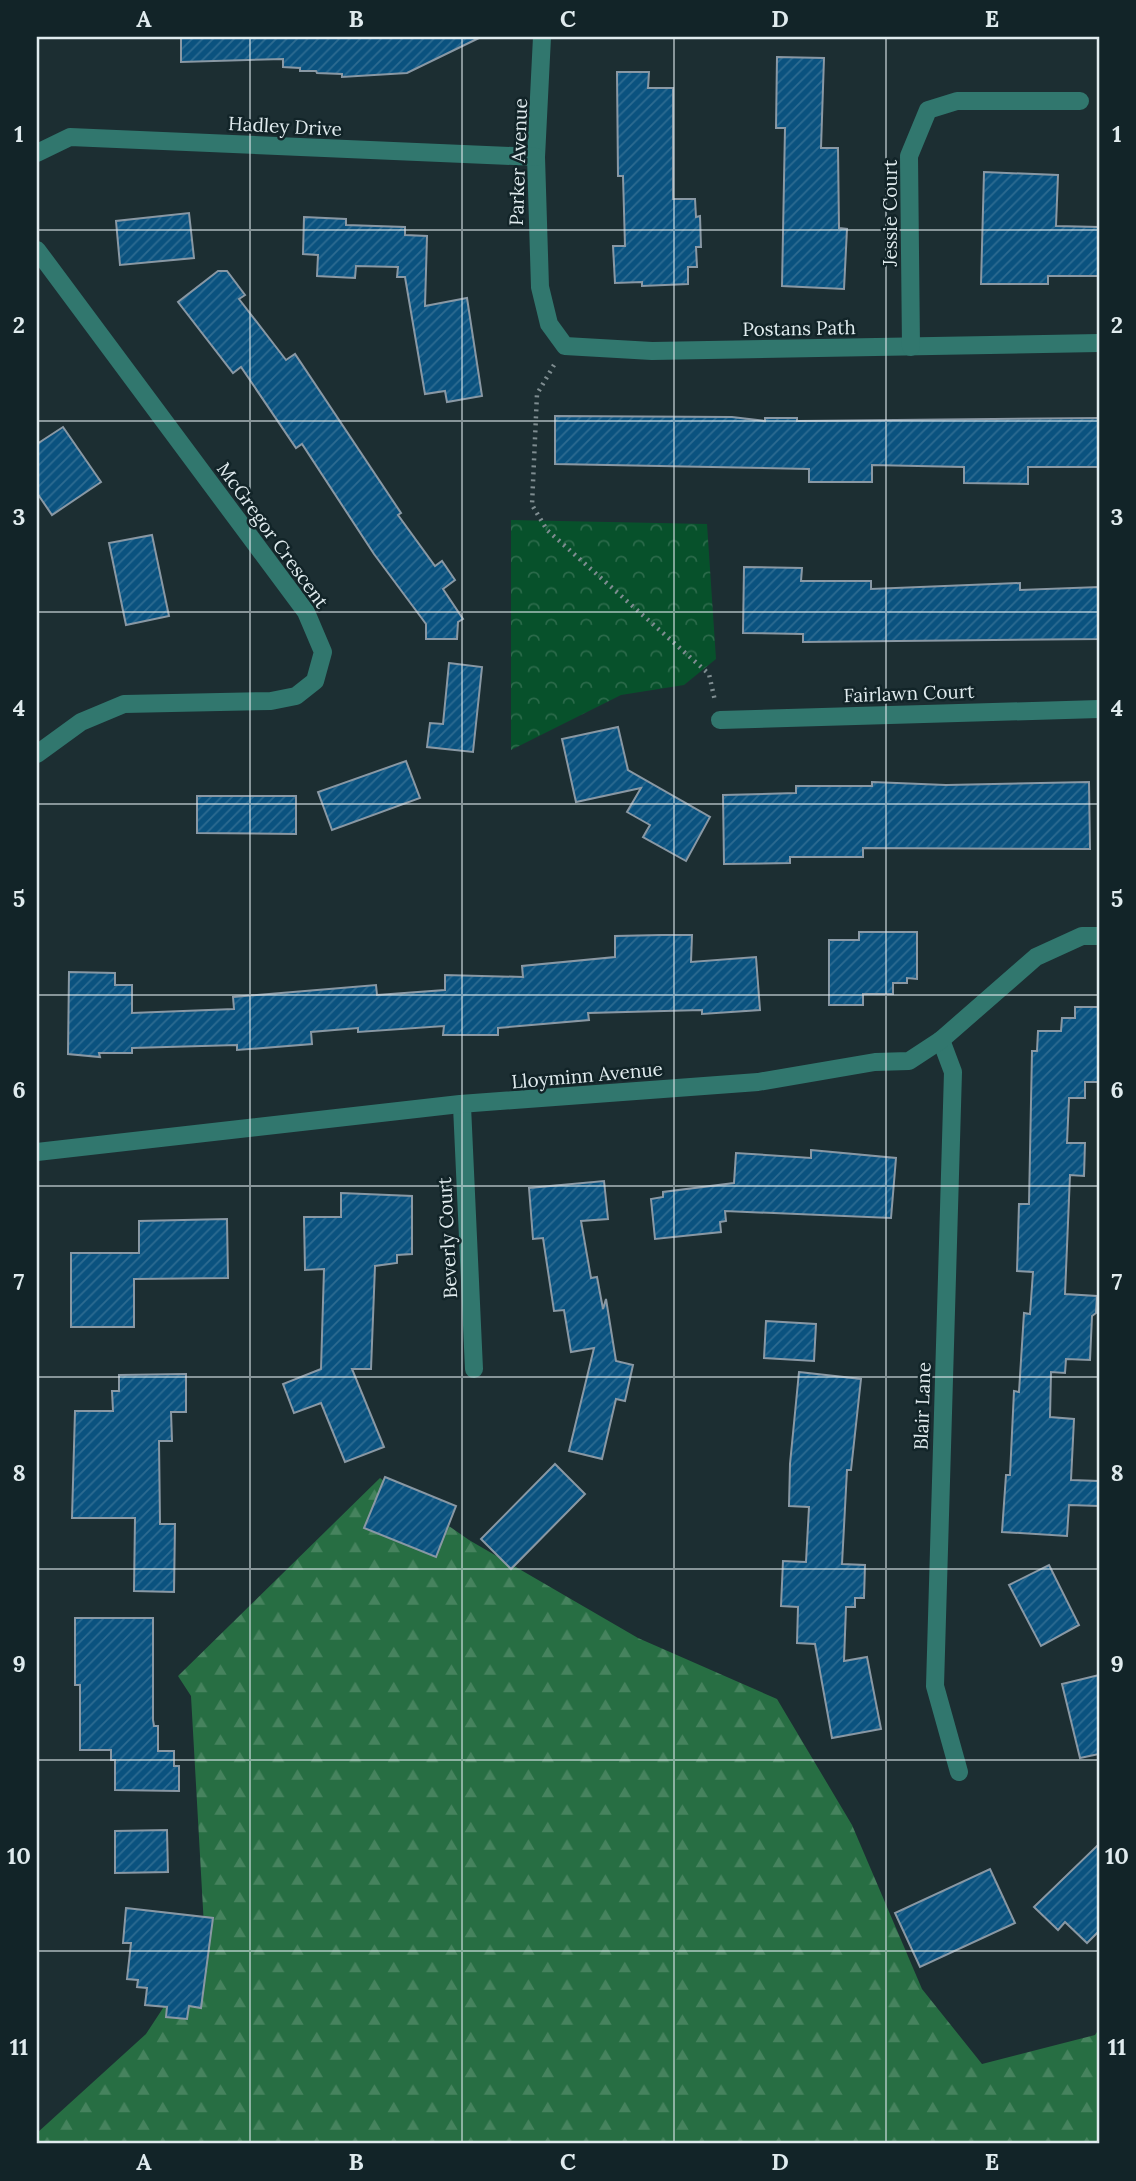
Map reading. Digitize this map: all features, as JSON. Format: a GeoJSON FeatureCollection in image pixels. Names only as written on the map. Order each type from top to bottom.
{"type":"FeatureCollection","features":[{"type":"Feature","properties":{"kind":"street","name":"Parker Avenue"},"geometry":{"type":"LineString","coordinates":[[541,37],[536,157],[540,288],[549,324],[565,346]]}},
{"type":"Feature","properties":{"kind":"street","name":"Jessie Court"},"geometry":{"type":"LineString","coordinates":[[911,347],[909,156],[928,110],[957,102],[1080,101]]}},
{"type":"Feature","properties":{"kind":"street","name":"Hadley Drive"},"geometry":{"type":"LineString","coordinates":[[37,153],[70,136],[536,157]]}},
{"type":"Feature","properties":{"kind":"street","name":"McGregor Crescent"},"geometry":{"type":"LineString","coordinates":[[37,250],[306,612],[323,652],[316,681],[296,696],[271,701],[124,704],[81,722],[37,754]]}},
{"type":"Feature","properties":{"kind":"street","name":"Postans Path"},"geometry":{"type":"LineString","coordinates":[[565,346],[653,351],[1099,343]]}},
{"type":"Feature","properties":{"kind":"street","name":"Fairlawn Court"},"geometry":{"type":"LineString","coordinates":[[720,720],[1099,709]]}},
{"type":"Feature","properties":{"kind":"street","name":"Lloyminn Avenue"},"geometry":{"type":"LineString","coordinates":[[37,1152],[462,1106],[758,1082],[875,1062],[909,1061],[941,1040],[1036,957],[1082,936],[1099,936]]}},
{"type":"Feature","properties":{"kind":"street","name":"Blair Lane"},"geometry":{"type":"LineString","coordinates":[[941,1040],[953,1072],[935,1686],[959,1772]]}},
{"type":"Feature","properties":{"kind":"street","name":"Beverly Court"},"geometry":{"type":"LineString","coordinates":[[462,1106],[474,1369]]}},
{"type":"Feature","properties":{"kind":"path"},"geometry":{"type":"LineString","coordinates":[[565,346],[537,394],[533,505],[547,530],[709,674],[720,720]]}},
{"type":"Feature","properties":{"kind":"green space"},"geometry":{"type":"Polygon","coordinates":[[[511,520],[707,524],[716,659],[684,685],[621,695],[511,750],[511,520]]]}},
{"type":"Feature","properties":{"kind":"green space"},"geometry":{"type":"Polygon","coordinates":[[[380,1478],[469,1540],[638,1638],[777,1699],[852,1825],[922,1989],[982,2064],[1095,2035],[1099,2029],[1099,2144],[37,2144],[37,2133],[146,2034],[205,1944],[191,1696],[178,1676],[380,1478]]]}},
{"type":"Feature","properties":{"kind":"building"},"geometry":{"type":"Polygon","coordinates":[[[181,37],[481,37],[407,73],[342,77],[342,74],[283,67],[283,59],[181,62],[181,37]]]}},
{"type":"Feature","properties":{"kind":"building"},"geometry":{"type":"Polygon","coordinates":[[[777,57],[824,58],[821,148],[838,148],[839,228],[847,229],[844,289],[782,286],[785,128],[776,128],[777,57]]]}},
{"type":"Feature","properties":{"kind":"building"},"geometry":{"type":"Polygon","coordinates":[[[617,72],[649,72],[648,88],[673,88],[673,199],[695,199],[696,217],[700,216],[701,247],[696,247],[697,267],[688,267],[688,284],[642,286],[642,282],[615,283],[613,246],[625,246],[623,176],[618,176],[617,72]]]}},
{"type":"Feature","properties":{"kind":"building"},"geometry":{"type":"Polygon","coordinates":[[[984,172],[1058,175],[1056,226],[1099,227],[1099,276],[1048,276],[1048,284],[981,284],[984,172]]]}},
{"type":"Feature","properties":{"kind":"building"},"geometry":{"type":"Polygon","coordinates":[[[189,213],[194,258],[120,265],[116,221],[189,213]]]}},
{"type":"Feature","properties":{"kind":"building"},"geometry":{"type":"Polygon","coordinates":[[[304,217],[346,219],[346,225],[405,227],[405,235],[427,236],[425,306],[467,298],[482,396],[447,402],[445,391],[425,394],[405,277],[397,277],[398,267],[356,266],[355,278],[317,276],[318,255],[303,254],[304,217]]]}},
{"type":"Feature","properties":{"kind":"building"},"geometry":{"type":"Polygon","coordinates":[[[218,271],[227,271],[245,295],[239,299],[286,360],[295,354],[401,513],[398,515],[435,566],[442,561],[455,580],[443,589],[463,619],[458,622],[457,639],[426,639],[426,624],[374,554],[302,444],[296,448],[241,367],[233,373],[178,302],[218,271]]]}},
{"type":"Feature","properties":{"kind":"building"},"geometry":{"type":"Polygon","coordinates":[[[555,416],[732,417],[765,421],[765,418],[797,418],[797,421],[1099,418],[1099,467],[1028,467],[1028,484],[964,483],[964,467],[872,465],[872,482],[809,482],[809,469],[555,464],[555,416]]]}},
{"type":"Feature","properties":{"kind":"building"},"geometry":{"type":"Polygon","coordinates":[[[63,427],[101,482],[52,515],[37,493],[37,444],[63,427]]]}},
{"type":"Feature","properties":{"kind":"building"},"geometry":{"type":"Polygon","coordinates":[[[152,535],[169,616],[126,625],[109,543],[152,535]]]}},
{"type":"Feature","properties":{"kind":"building"},"geometry":{"type":"Polygon","coordinates":[[[744,567],[802,568],[801,581],[871,581],[871,589],[1020,583],[1020,590],[1099,587],[1099,639],[803,642],[803,634],[743,633],[744,567]]]}},
{"type":"Feature","properties":{"kind":"building"},"geometry":{"type":"Polygon","coordinates":[[[449,663],[482,667],[473,752],[427,747],[430,723],[443,724],[449,663]]]}},
{"type":"Feature","properties":{"kind":"building"},"geometry":{"type":"Polygon","coordinates":[[[618,727],[628,770],[710,817],[686,861],[643,837],[650,825],[627,812],[641,788],[576,802],[562,739],[618,727]]]}},
{"type":"Feature","properties":{"kind":"building"},"geometry":{"type":"Polygon","coordinates":[[[406,761],[420,798],[332,830],[318,792],[406,761]]]}},
{"type":"Feature","properties":{"kind":"building"},"geometry":{"type":"Polygon","coordinates":[[[872,782],[946,785],[1089,782],[1090,849],[863,848],[863,857],[790,857],[790,863],[724,864],[723,795],[796,793],[796,786],[872,786],[872,782]]]}},
{"type":"Feature","properties":{"kind":"building"},"geometry":{"type":"Polygon","coordinates":[[[197,796],[296,796],[296,834],[197,833],[197,796]]]}},
{"type":"Feature","properties":{"kind":"building"},"geometry":{"type":"Polygon","coordinates":[[[859,932],[917,932],[917,979],[907,978],[907,983],[893,983],[893,994],[863,994],[863,1005],[829,1005],[829,940],[859,940],[859,932]]]}},
{"type":"Feature","properties":{"kind":"building"},"geometry":{"type":"Polygon","coordinates":[[[692,935],[691,962],[756,957],[760,1010],[702,1014],[702,1010],[588,1013],[589,1020],[498,1028],[498,1035],[443,1035],[444,1026],[358,1032],[358,1028],[311,1032],[312,1044],[237,1050],[237,1045],[132,1048],[132,1053],[99,1053],[100,1057],[68,1054],[69,972],[115,973],[115,985],[132,985],[132,1013],[234,1009],[233,997],[376,985],[377,995],[445,990],[445,975],[523,977],[522,966],[615,957],[615,936],[692,935]]]}},
{"type":"Feature","properties":{"kind":"building"},"geometry":{"type":"Polygon","coordinates":[[[1075,1007],[1099,1007],[1099,1082],[1085,1082],[1085,1098],[1069,1098],[1067,1143],[1085,1143],[1084,1176],[1070,1175],[1065,1294],[1097,1296],[1096,1313],[1092,1316],[1090,1360],[1066,1359],[1065,1373],[1051,1372],[1050,1417],[1074,1419],[1071,1480],[1099,1481],[1099,1506],[1069,1505],[1067,1536],[1002,1532],[1006,1475],[1010,1475],[1014,1391],[1019,1392],[1024,1313],[1030,1314],[1033,1272],[1017,1271],[1019,1204],[1029,1204],[1032,1051],[1037,1051],[1038,1031],[1061,1031],[1062,1018],[1075,1018],[1075,1007]]]}},
{"type":"Feature","properties":{"kind":"building"},"geometry":{"type":"Polygon","coordinates":[[[811,1150],[896,1158],[891,1218],[725,1211],[726,1221],[720,1222],[721,1232],[655,1239],[651,1199],[663,1197],[663,1192],[734,1183],[736,1153],[811,1158],[811,1150]]]}},
{"type":"Feature","properties":{"kind":"building"},"geometry":{"type":"Polygon","coordinates":[[[604,1181],[608,1219],[581,1221],[591,1278],[597,1277],[603,1309],[606,1299],[616,1361],[633,1365],[625,1401],[616,1399],[602,1459],[569,1451],[594,1348],[571,1352],[564,1310],[554,1311],[543,1238],[533,1239],[529,1188],[604,1181]]]}},
{"type":"Feature","properties":{"kind":"building"},"geometry":{"type":"Polygon","coordinates":[[[341,1193],[412,1196],[412,1254],[397,1255],[397,1263],[375,1266],[371,1369],[352,1369],[384,1447],[345,1462],[321,1403],[294,1413],[283,1384],[321,1369],[324,1269],[305,1270],[304,1217],[341,1217],[341,1193]]]}},
{"type":"Feature","properties":{"kind":"building"},"geometry":{"type":"Polygon","coordinates":[[[227,1219],[228,1278],[134,1279],[134,1327],[71,1327],[71,1253],[139,1253],[139,1221],[227,1219]]]}},
{"type":"Feature","properties":{"kind":"building"},"geometry":{"type":"Polygon","coordinates":[[[766,1321],[816,1324],[814,1361],[764,1358],[766,1321]]]}},
{"type":"Feature","properties":{"kind":"building"},"geometry":{"type":"Polygon","coordinates":[[[799,1372],[861,1379],[851,1470],[847,1470],[842,1564],[865,1565],[864,1598],[855,1598],[855,1607],[846,1607],[844,1661],[867,1657],[881,1729],[832,1738],[815,1644],[797,1643],[798,1607],[781,1606],[783,1561],[806,1562],[809,1507],[789,1506],[790,1464],[799,1372]]]}},
{"type":"Feature","properties":{"kind":"building"},"geometry":{"type":"Polygon","coordinates":[[[186,1374],[186,1412],[171,1412],[172,1441],[159,1441],[160,1524],[175,1524],[174,1592],[134,1591],[135,1518],[72,1518],[75,1411],[113,1411],[112,1391],[119,1391],[119,1375],[186,1374]]]}},
{"type":"Feature","properties":{"kind":"building"},"geometry":{"type":"Polygon","coordinates":[[[555,1464],[585,1494],[511,1569],[481,1539],[555,1464]]]}},
{"type":"Feature","properties":{"kind":"building"},"geometry":{"type":"Polygon","coordinates":[[[385,1477],[456,1506],[436,1557],[364,1528],[385,1477]]]}},
{"type":"Feature","properties":{"kind":"building"},"geometry":{"type":"Polygon","coordinates":[[[1049,1565],[1079,1625],[1041,1646],[1009,1585],[1049,1565]]]}},
{"type":"Feature","properties":{"kind":"building"},"geometry":{"type":"Polygon","coordinates":[[[75,1618],[153,1618],[153,1720],[154,1726],[158,1726],[158,1751],[174,1751],[174,1766],[179,1766],[179,1791],[115,1790],[115,1760],[111,1760],[111,1750],[80,1750],[80,1685],[75,1685],[75,1618]]]}},
{"type":"Feature","properties":{"kind":"building"},"geometry":{"type":"Polygon","coordinates":[[[1099,1675],[1099,1754],[1080,1758],[1062,1684],[1099,1675]]]}},
{"type":"Feature","properties":{"kind":"building"},"geometry":{"type":"Polygon","coordinates":[[[167,1830],[168,1872],[115,1873],[115,1831],[167,1830]]]}},
{"type":"Feature","properties":{"kind":"building"},"geometry":{"type":"Polygon","coordinates":[[[1099,1844],[1099,1931],[1087,1943],[1065,1922],[1058,1930],[1034,1907],[1099,1844]]]}},
{"type":"Feature","properties":{"kind":"building"},"geometry":{"type":"Polygon","coordinates":[[[990,1869],[1015,1923],[920,1967],[895,1913],[990,1869]]]}},
{"type":"Feature","properties":{"kind":"building"},"geometry":{"type":"Polygon","coordinates":[[[126,1908],[213,1918],[201,2008],[189,2006],[187,2019],[166,2017],[167,2007],[145,2005],[147,1988],[137,1987],[138,1980],[127,1979],[131,1943],[123,1943],[126,1908]]]}}]}
